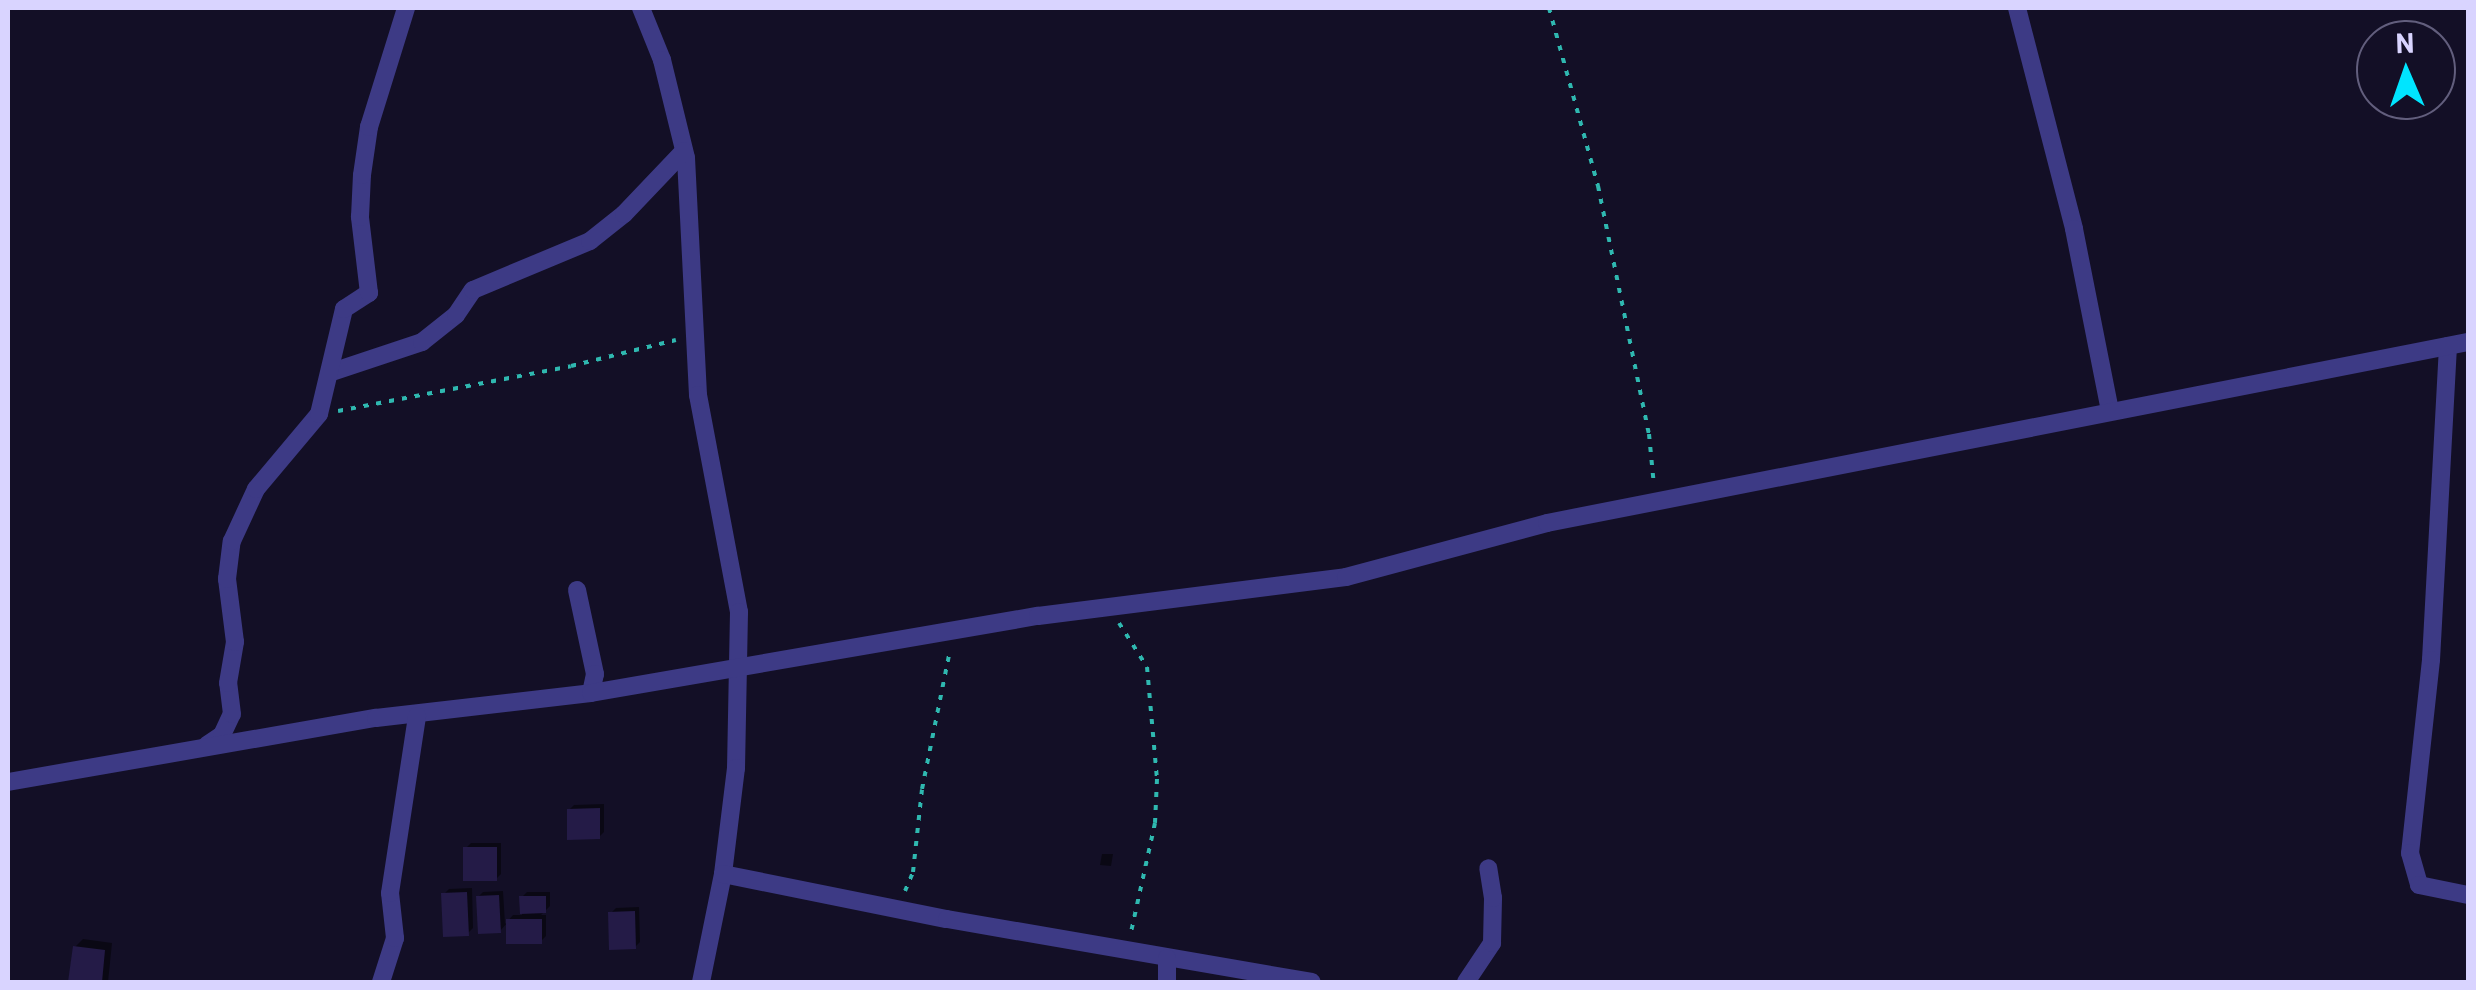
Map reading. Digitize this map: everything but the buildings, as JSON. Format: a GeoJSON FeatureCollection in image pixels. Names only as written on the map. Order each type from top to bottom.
{"type":"FeatureCollection","features":[{"type":"Feature","properties":{"kind":"street"},"geometry":{"type":"LineString","coordinates":[[202,749],[222,735],[232,714],[228,684],[235,642],[227,579],[232,541],[256,489],[319,414],[344,309],[366,298],[371,286],[360,217],[360,187],[369,127],[406,8]]}},
{"type":"Feature","properties":{"kind":"street"},"geometry":{"type":"LineString","coordinates":[[641,8],[662,60],[684,151],[698,395],[740,612],[736,768],[723,874],[701,982]]}},
{"type":"Feature","properties":{"kind":"street"},"geometry":{"type":"LineString","coordinates":[[2017,8],[2074,230],[2110,411]]}},
{"type":"Feature","properties":{"kind":"street"},"geometry":{"type":"LineString","coordinates":[[332,372],[422,342],[456,316],[473,290],[590,241],[624,214],[684,151]]}},
{"type":"Feature","properties":{"kind":"street"},"geometry":{"type":"LineString","coordinates":[[8,782],[376,718],[591,693],[741,664],[1108,606],[1346,577],[1547,523],[2468,342]]}},
{"type":"Feature","properties":{"kind":"street"},"geometry":{"type":"LineString","coordinates":[[2448,346],[2430,660],[2410,853],[2419,884],[2468,894]]}},
{"type":"Feature","properties":{"kind":"street"},"geometry":{"type":"LineString","coordinates":[[577,590],[594,674],[591,693]]}},
{"type":"Feature","properties":{"kind":"street"},"geometry":{"type":"LineString","coordinates":[[381,982],[396,931],[390,893],[418,716]]}},
{"type":"Feature","properties":{"kind":"street"},"geometry":{"type":"LineString","coordinates":[[1466,982],[1492,943],[1494,924],[1488,868]]}},
{"type":"Feature","properties":{"kind":"street"},"geometry":{"type":"LineString","coordinates":[[723,874],[897,909],[1312,982]]}},
{"type":"Feature","properties":{"kind":"street"},"geometry":{"type":"LineString","coordinates":[[1166,982],[1167,958]]}},
{"type":"Feature","properties":{"kind":"path"},"geometry":{"type":"LineString","coordinates":[[1548,8],[1598,186],[1649,434],[1656,503]]}},
{"type":"Feature","properties":{"kind":"path"},"geometry":{"type":"LineString","coordinates":[[319,414],[571,366],[693,336]]}},
{"type":"Feature","properties":{"kind":"path"},"geometry":{"type":"LineString","coordinates":[[1108,606],[1147,667],[1157,779],[1155,823],[1126,950]]}},
{"type":"Feature","properties":{"kind":"path"},"geometry":{"type":"LineString","coordinates":[[897,909],[913,872],[922,789],[954,631]]}}]}
